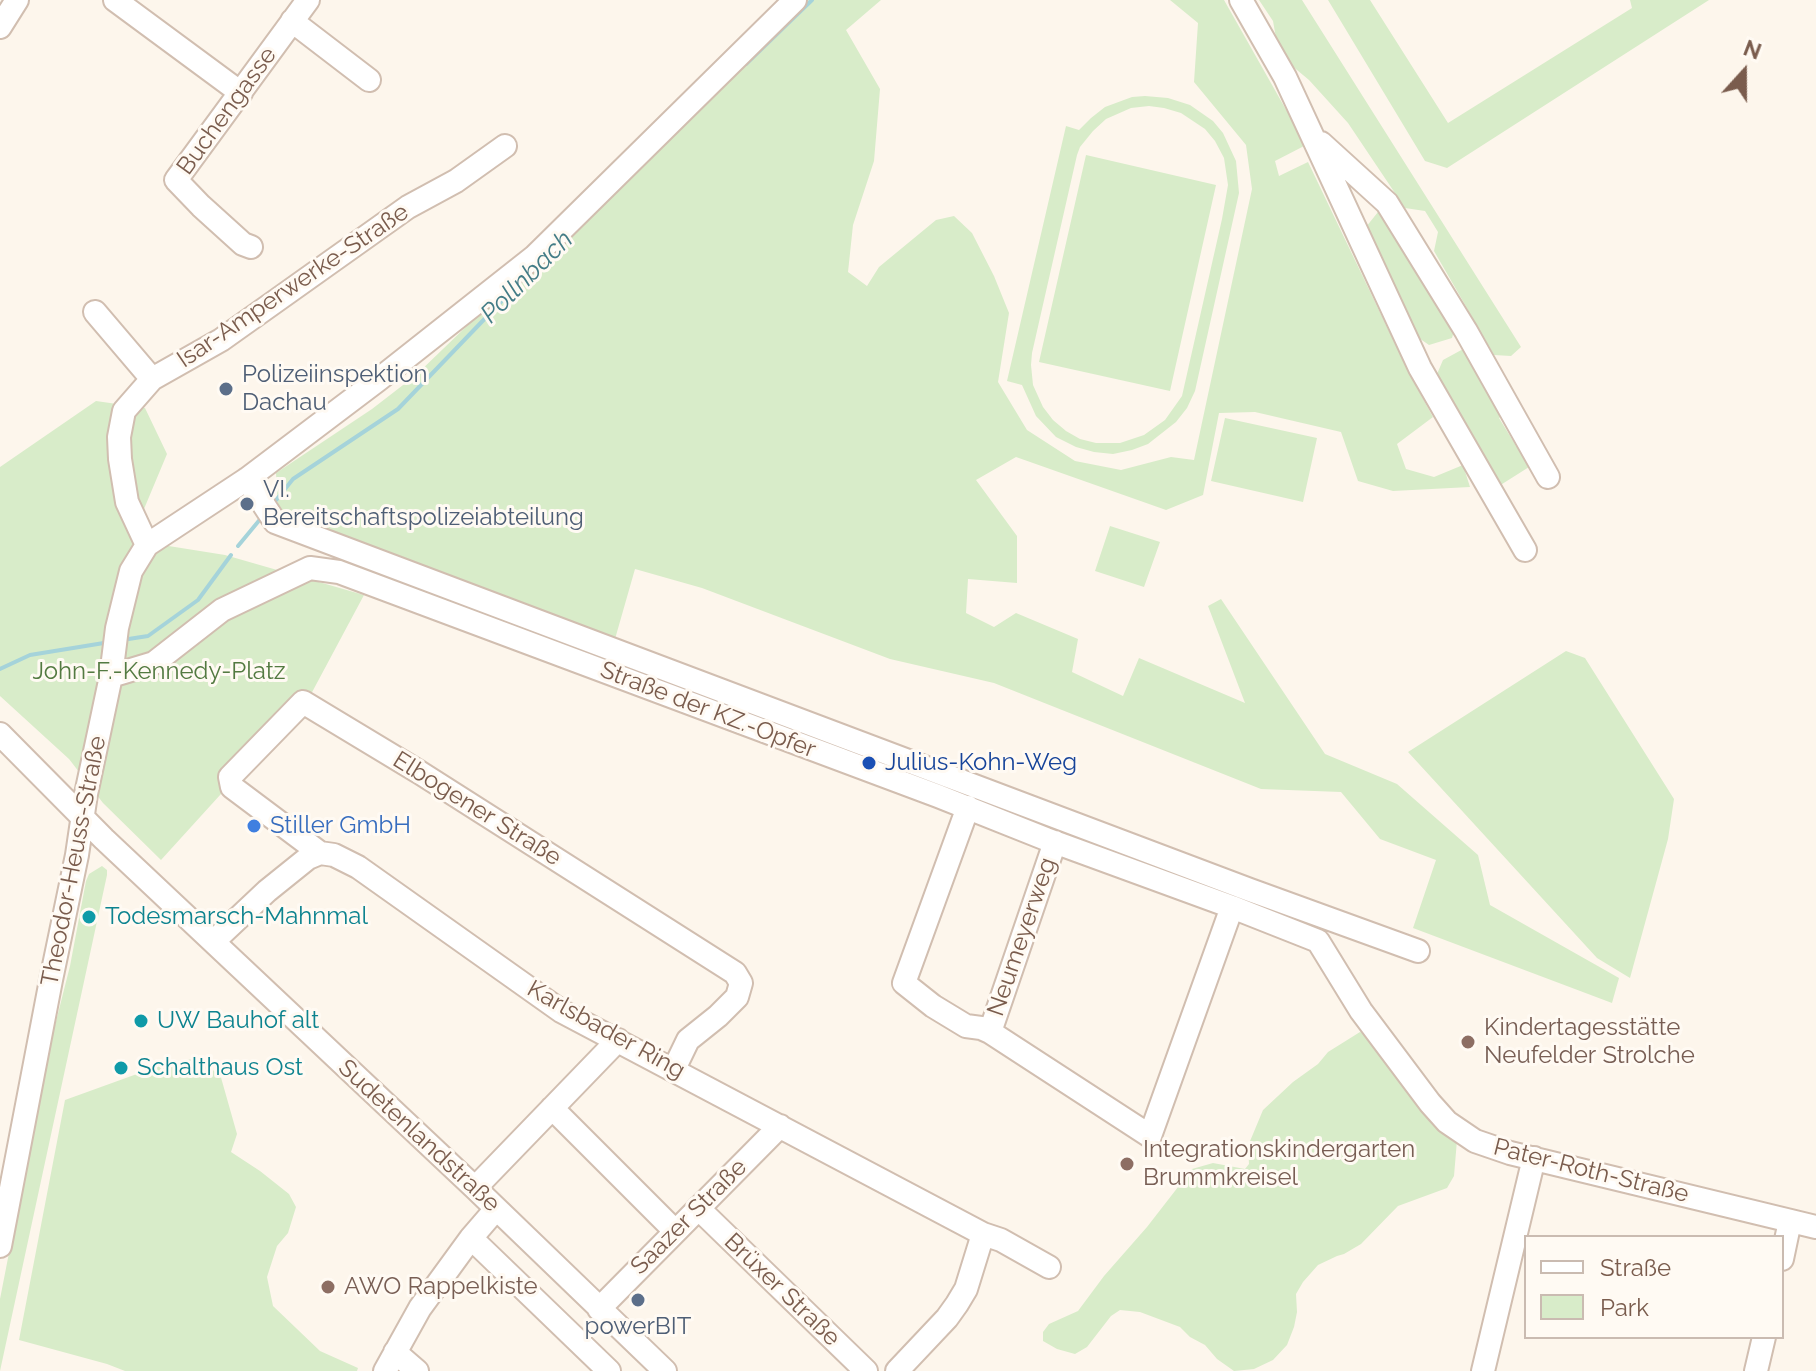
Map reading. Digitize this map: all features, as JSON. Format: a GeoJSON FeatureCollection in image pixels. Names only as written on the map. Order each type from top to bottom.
{"type":"FeatureCollection","features":[{"type":"Feature","properties":{"kind":"street"},"geometry":{"type":"LineString","coordinates":[[0,27],[17,0]]}},
{"type":"Feature","properties":{"kind":"street"},"geometry":{"type":"LineString","coordinates":[[115,0],[241,93]]}},
{"type":"Feature","properties":{"kind":"street","name":"Buchengasse"},"geometry":{"type":"LineString","coordinates":[[251,247],[243,244],[176,180],[308,0]]}},
{"type":"Feature","properties":{"kind":"street","name":"Theodor-Heuss-Straße"},"geometry":{"type":"LineString","coordinates":[[0,1246],[116,639],[131,571],[147,545],[247,479],[534,257],[795,0]]}},
{"type":"Feature","properties":{"kind":"street"},"geometry":{"type":"LineString","coordinates":[[1241,0],[1285,77],[1420,368],[1525,550]]}},
{"type":"Feature","properties":{"kind":"street"},"geometry":{"type":"LineString","coordinates":[[292,21],[369,80]]}},
{"type":"Feature","properties":{"kind":"street"},"geometry":{"type":"LineString","coordinates":[[1312,135],[1387,203],[1466,331],[1548,477]]}},
{"type":"Feature","properties":{"kind":"street","name":"Isar-Amperwerke-Straße"},"geometry":{"type":"LineString","coordinates":[[147,545],[127,502],[119,437],[124,411],[152,379],[221,340],[408,207],[456,181],[505,146]]}},
{"type":"Feature","properties":{"kind":"street"},"geometry":{"type":"LineString","coordinates":[[95,312],[152,379]]}},
{"type":"Feature","properties":{"kind":"street"},"geometry":{"type":"LineString","coordinates":[[247,479],[275,522],[1418,951]]}},
{"type":"Feature","properties":{"kind":"street","name":"Straße der KZ.-Opfer"},"geometry":{"type":"LineString","coordinates":[[111,676],[154,663],[222,610],[310,568],[339,572],[1318,941]]}},
{"type":"Feature","properties":{"kind":"street","name":"Elbogener Straße"},"geometry":{"type":"LineString","coordinates":[[320,853],[232,787],[230,777],[303,702],[735,973],[741,983],[737,997],[688,1040],[674,1069]]}},
{"type":"Feature","properties":{"kind":"street","name":"Sudetenlandstraße"},"geometry":{"type":"LineString","coordinates":[[0,734],[83,818],[665,1371]]}},
{"type":"Feature","properties":{"kind":"street"},"geometry":{"type":"LineString","coordinates":[[968,807],[904,983],[961,1024],[990,1032],[1150,1136],[1232,907]]}},
{"type":"Feature","properties":{"kind":"street","name":"Neumeyerweg"},"geometry":{"type":"LineString","coordinates":[[990,1032],[1055,842]]}},
{"type":"Feature","properties":{"kind":"street"},"geometry":{"type":"LineString","coordinates":[[214,941],[267,891],[308,858],[320,853]]}},
{"type":"Feature","properties":{"kind":"street","name":"Karlsbader Ring"},"geometry":{"type":"LineString","coordinates":[[320,853],[347,861],[561,1011],[1049,1267]]}},
{"type":"Feature","properties":{"kind":"street","name":"Pater-Roth-Straße"},"geometry":{"type":"LineString","coordinates":[[1318,941],[1361,1011],[1430,1103],[1447,1122],[1475,1141],[1816,1227]]}},
{"type":"Feature","properties":{"kind":"street"},"geometry":{"type":"LineString","coordinates":[[475,1188],[618,1040]]}},
{"type":"Feature","properties":{"kind":"street"},"geometry":{"type":"LineString","coordinates":[[552,1108],[675,1231]]}},
{"type":"Feature","properties":{"kind":"street","name":"Saazer Straße"},"geometry":{"type":"LineString","coordinates":[[599,1309],[780,1126]]}},
{"type":"Feature","properties":{"kind":"street"},"geometry":{"type":"LineString","coordinates":[[1490,1370],[1534,1158]]}},
{"type":"Feature","properties":{"kind":"street","name":"Brüxer Straße"},"geometry":{"type":"LineString","coordinates":[[698,1208],[866,1371]]}},
{"type":"Feature","properties":{"kind":"street"},"geometry":{"type":"LineString","coordinates":[[417,1371],[390,1362],[420,1308],[496,1209]]}},
{"type":"Feature","properties":{"kind":"street"},"geometry":{"type":"LineString","coordinates":[[1784,1250],[1790,1221]]}},
{"type":"Feature","properties":{"kind":"street"},"geometry":{"type":"LineString","coordinates":[[897,1371],[957,1304],[966,1289],[983,1234]]}},
{"type":"Feature","properties":{"kind":"street","name":"Sudetenlandstraße"},"geometry":{"type":"LineString","coordinates":[[471,1238],[609,1371]]}},
{"type":"Feature","properties":{"kind":"street"},"geometry":{"type":"LineString","coordinates":[[1756,1371],[1764,1339]]}},
{"type":"Feature","properties":{"kind":"green space"},"geometry":{"type":"Polygon","coordinates":[[[805,0],[881,0],[846,30],[880,89],[874,161],[853,225],[848,272],[867,286],[879,267],[936,220],[954,216],[972,233],[1009,313],[998,382],[1027,430],[1075,461],[1121,470],[1171,457],[1194,460],[1252,189],[1246,145],[1194,82],[1198,23],[1170,0],[1224,0],[1306,145],[1275,161],[1279,176],[1308,162],[1433,417],[1397,444],[1406,469],[1434,477],[1463,465],[1470,487],[1393,491],[1358,481],[1341,432],[1255,412],[1219,413],[1203,495],[1166,510],[1016,457],[976,480],[1017,536],[1017,583],[968,579],[966,613],[994,627],[1016,613],[1078,639],[1072,672],[1123,696],[1139,658],[1245,703],[1208,606],[1221,599],[1325,754],[1397,784],[1478,855],[1490,905],[1619,978],[1612,1003],[1413,928],[1436,860],[1380,839],[1341,792],[1261,789],[994,683],[890,659],[702,588],[635,569],[615,639],[278,510],[276,473],[372,409],[416,375],[805,0]]]}},
{"type":"Feature","properties":{"kind":"green space"},"geometry":{"type":"Polygon","coordinates":[[[1259,0],[1302,0],[1521,347],[1511,356],[1494,355],[1434,251],[1438,232],[1425,211],[1405,208],[1348,123],[1309,80],[1279,55],[1273,21],[1259,0]]]}},
{"type":"Feature","properties":{"kind":"green space"},"geometry":{"type":"Polygon","coordinates":[[[1328,0],[1370,0],[1448,123],[1632,8],[1630,0],[1709,0],[1447,168],[1425,161],[1328,0]]]}},
{"type":"Feature","properties":{"kind":"green space"},"geometry":{"type":"Polygon","coordinates":[[[1132,97],[1168,98],[1190,105],[1213,121],[1223,133],[1236,161],[1239,193],[1195,391],[1187,408],[1176,422],[1148,444],[1113,454],[1076,447],[1056,437],[1036,416],[1022,385],[1007,381],[1066,126],[1079,130],[1105,107],[1132,97]],[[1131,108],[1106,119],[1080,147],[1032,353],[1033,385],[1043,407],[1066,431],[1096,443],[1120,443],[1144,435],[1165,420],[1182,396],[1222,219],[1228,185],[1224,158],[1205,129],[1181,113],[1164,108],[1131,108]]]}},
{"type":"Feature","properties":{"kind":"green space"},"geometry":{"type":"Polygon","coordinates":[[[1086,155],[1216,185],[1170,391],[1039,362],[1086,155]]]}},
{"type":"Feature","properties":{"kind":"green space"},"geometry":{"type":"Polygon","coordinates":[[[1378,212],[1388,214],[1456,324],[1452,338],[1429,345],[1416,336],[1366,227],[1378,212]]]}},
{"type":"Feature","properties":{"kind":"green space"},"geometry":{"type":"Polygon","coordinates":[[[1465,348],[1507,414],[1499,418],[1529,467],[1499,486],[1460,422],[1437,374],[1443,360],[1465,348]]]}},
{"type":"Feature","properties":{"kind":"green space","name":"John-F.-Kennedy-Platz"},"geometry":{"type":"Polygon","coordinates":[[[96,401],[145,408],[167,454],[131,540],[225,555],[364,595],[310,696],[161,860],[103,803],[69,759],[0,696],[0,467],[96,401]]]}},
{"type":"Feature","properties":{"kind":"green space"},"geometry":{"type":"Polygon","coordinates":[[[1225,418],[1317,438],[1303,502],[1211,481],[1225,418]]]}},
{"type":"Feature","properties":{"kind":"green space"},"geometry":{"type":"Polygon","coordinates":[[[1110,526],[1160,542],[1144,587],[1095,571],[1110,526]]]}},
{"type":"Feature","properties":{"kind":"green space"},"geometry":{"type":"Polygon","coordinates":[[[1566,651],[1585,658],[1674,799],[1668,839],[1630,978],[1597,958],[1408,752],[1566,651]]]}},
{"type":"Feature","properties":{"kind":"green space"},"geometry":{"type":"Polygon","coordinates":[[[102,866],[107,870],[107,875],[0,1371],[0,1299],[48,1053],[70,966],[86,881],[89,874],[102,866]]]}},
{"type":"Feature","properties":{"kind":"green space"},"geometry":{"type":"Polygon","coordinates":[[[1360,1032],[1367,1035],[1457,1140],[1454,1176],[1447,1188],[1398,1206],[1361,1244],[1318,1265],[1296,1294],[1294,1327],[1287,1345],[1273,1360],[1254,1369],[1234,1371],[1180,1327],[1140,1312],[1120,1310],[1111,1316],[1087,1347],[1075,1354],[1043,1341],[1043,1332],[1049,1324],[1078,1311],[1192,1169],[1213,1163],[1245,1169],[1249,1164],[1248,1146],[1263,1110],[1328,1052],[1360,1032]]]}},
{"type":"Feature","properties":{"kind":"green space"},"geometry":{"type":"Polygon","coordinates":[[[192,1059],[220,1074],[237,1134],[231,1152],[289,1194],[296,1207],[288,1233],[277,1246],[267,1277],[273,1306],[320,1351],[358,1368],[357,1371],[125,1371],[19,1340],[65,1100],[159,1066],[192,1059]]]}},
{"type":"Feature","properties":{"kind":"waterway","name":"Pollnbach"},"geometry":{"type":"LineString","coordinates":[[746,64],[812,0]]}},
{"type":"Feature","properties":{"kind":"waterway","name":"Pollnbach"},"geometry":{"type":"LineString","coordinates":[[273,504],[293,479],[398,409],[521,281]]}},
{"type":"Feature","properties":{"kind":"waterway","name":"Pollnbach"},"geometry":{"type":"LineString","coordinates":[[238,546],[262,517]]}},
{"type":"Feature","properties":{"kind":"waterway","name":"Pollnbach"},"geometry":{"type":"LineString","coordinates":[[122,640],[148,636],[198,600],[231,555]]}},
{"type":"Feature","properties":{"kind":"waterway","name":"Pollnbach"},"geometry":{"type":"LineString","coordinates":[[0,669],[30,655],[110,642]]}},
{"type":"Feature","properties":{"kind":"place","name":"Polizeiinspektion Dachau"},"geometry":{"type":"Point","coordinates":[226,389]}},
{"type":"Feature","properties":{"kind":"place","name":"VI. Bereitschaftspolizeiabteilung"},"geometry":{"type":"Point","coordinates":[247,504]}},
{"type":"Feature","properties":{"kind":"place","name":"Julius-Kohn-Weg"},"geometry":{"type":"Point","coordinates":[869,763]}},
{"type":"Feature","properties":{"kind":"place","name":"Stiller GmbH"},"geometry":{"type":"Point","coordinates":[254,826]}},
{"type":"Feature","properties":{"kind":"place","name":"Todesmarsch-Mahnmal"},"geometry":{"type":"Point","coordinates":[89,917]}},
{"type":"Feature","properties":{"kind":"place","name":"UW Bauhof alt"},"geometry":{"type":"Point","coordinates":[141,1021]}},
{"type":"Feature","properties":{"kind":"place","name":"Kindertagesstätte Neufelder Strolche"},"geometry":{"type":"Point","coordinates":[1468,1042]}},
{"type":"Feature","properties":{"kind":"place","name":"Schalthaus Ost"},"geometry":{"type":"Point","coordinates":[121,1068]}},
{"type":"Feature","properties":{"kind":"place","name":"Integrationskindergarten Brummkreisel"},"geometry":{"type":"Point","coordinates":[1127,1164]}},
{"type":"Feature","properties":{"kind":"place","name":"AWO Rappelkiste"},"geometry":{"type":"Point","coordinates":[328,1287]}},
{"type":"Feature","properties":{"kind":"place","name":"powerBIT"},"geometry":{"type":"Point","coordinates":[638,1300]}}]}
